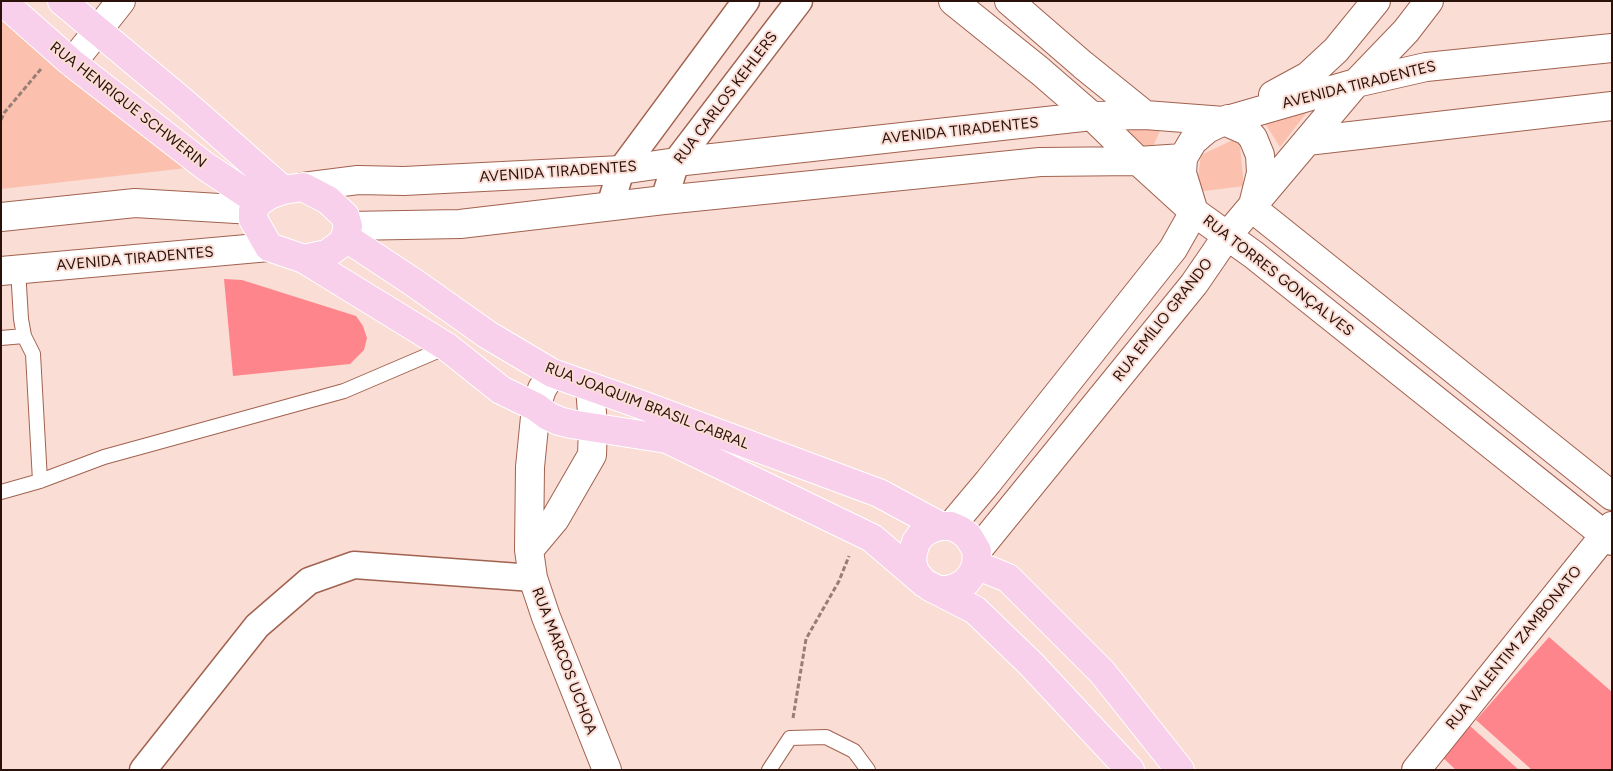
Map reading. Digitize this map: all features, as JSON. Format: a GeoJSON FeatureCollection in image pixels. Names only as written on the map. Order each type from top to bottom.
{"type":"FeatureCollection","features":[{"type":"Feature","properties":{"kind":"main road","name":"RUA HENRIQUE SCHWERIN"},"geometry":{"type":"LineString","coordinates":[[2,1],[72,62],[256,206]]}},
{"type":"Feature","properties":{"kind":"main road"},"geometry":{"type":"LineString","coordinates":[[62,1],[182,101],[293,189],[328,200],[345,216],[347,232],[342,243],[327,254],[304,259]]}},
{"type":"Feature","properties":{"kind":"main road"},"geometry":{"type":"LineString","coordinates":[[72,62],[122,1]]}},
{"type":"Feature","properties":{"kind":"main road","name":"RUA TORRES GONÇALVES"},"geometry":{"type":"LineString","coordinates":[[953,1],[1040,71],[1092,116],[1194,212],[1609,534]]}},
{"type":"Feature","properties":{"kind":"main road"},"geometry":{"type":"LineString","coordinates":[[1009,1],[1083,65],[1145,115]]}},
{"type":"Feature","properties":{"kind":"main road"},"geometry":{"type":"LineString","coordinates":[[945,526],[988,482],[1173,249],[1194,212],[1182,173],[1183,158],[1193,142],[1207,129],[1308,76],[1336,50],[1376,1]]}},
{"type":"Feature","properties":{"kind":"main road","name":"RUA EMÍLIO GRANDO"},"geometry":{"type":"LineString","coordinates":[[976,558],[1194,284],[1227,236],[1356,83],[1406,31],[1429,1]]}},
{"type":"Feature","properties":{"kind":"main road"},"geometry":{"type":"LineString","coordinates":[[1406,31],[1426,67]]}},
{"type":"Feature","properties":{"kind":"main road","name":"AVENIDA TIRADENTES"},"geometry":{"type":"LineString","coordinates":[[1,217],[135,203],[256,206],[269,196],[293,189],[358,180],[404,181],[621,170],[676,162],[1092,116],[1145,115],[1224,121],[1356,83],[1426,67],[1612,48]]}},
{"type":"Feature","properties":{"kind":"main road"},"geometry":{"type":"LineString","coordinates":[[158,128],[182,101]]}},
{"type":"Feature","properties":{"kind":"main road"},"geometry":{"type":"LineString","coordinates":[[1307,141],[1612,106]]}},
{"type":"Feature","properties":{"kind":"main road"},"geometry":{"type":"LineString","coordinates":[[1224,121],[1247,131],[1253,138],[1260,156],[1261,173],[1253,205],[1262,216],[1612,496]]}},
{"type":"Feature","properties":{"kind":"main road"},"geometry":{"type":"LineString","coordinates":[[842,182],[843,144]]}},
{"type":"Feature","properties":{"kind":"main road"},"geometry":{"type":"LineString","coordinates":[[347,232],[460,224],[664,200],[1040,162],[1138,161],[1183,158]]}},
{"type":"Feature","properties":{"kind":"main road"},"geometry":{"type":"LineString","coordinates":[[256,206],[253,219],[269,247]]}},
{"type":"Feature","properties":{"kind":"main road","name":"RUA JOAQUIM BRASIL CABRAL"},"geometry":{"type":"LineString","coordinates":[[347,232],[488,335],[552,373],[642,404],[879,494],[945,526]]}},
{"type":"Feature","properties":{"kind":"main road","name":"AVENIDA TIRADENTES"},"geometry":{"type":"LineString","coordinates":[[10,270],[269,247],[304,259]]}},
{"type":"Feature","properties":{"kind":"main road"},"geometry":{"type":"LineString","coordinates":[[304,259],[447,347],[500,390],[536,407]]}},
{"type":"Feature","properties":{"kind":"main road","name":"RUA MARCOS UCHOA"},"geometry":{"type":"LineString","coordinates":[[552,373],[542,389],[536,407],[530,467],[529,550],[533,578],[546,617],[607,770]]}},
{"type":"Feature","properties":{"kind":"main road"},"geometry":{"type":"LineString","coordinates":[[529,550],[555,519],[592,455],[593,426],[590,387]]}},
{"type":"Feature","properties":{"kind":"main road","name":"RUA JOAQUIM BRASIL CABRAL"},"geometry":{"type":"LineString","coordinates":[[536,407],[559,421],[667,439],[872,538],[926,584],[975,610],[1030,664],[1130,770]]}},
{"type":"Feature","properties":{"kind":"main road"},"geometry":{"type":"LineString","coordinates":[[945,526],[960,530],[968,536],[976,558],[972,574],[966,582],[948,590],[938,590],[926,584],[915,572],[912,562],[916,542],[922,534],[931,529],[945,526]]}},
{"type":"Feature","properties":{"kind":"main road","name":"RUA VALENTIM ZAMBONATO"},"geometry":{"type":"LineString","coordinates":[[1416,770],[1609,534]]}},
{"type":"Feature","properties":{"kind":"main road"},"geometry":{"type":"LineString","coordinates":[[976,558],[1008,578],[1102,672],[1180,770]]}},
{"type":"Feature","properties":{"kind":"street"},"geometry":{"type":"LineString","coordinates":[[610,206],[621,170],[746,1]]}},
{"type":"Feature","properties":{"kind":"street","name":"RUA CARLOS KEHLERS"},"geometry":{"type":"LineString","coordinates":[[664,200],[676,162],[799,1]]}},
{"type":"Feature","properties":{"kind":"street"},"geometry":{"type":"LineString","coordinates":[[143,770],[257,626],[309,582],[354,565],[533,578]]}},
{"type":"Feature","properties":{"kind":"lane"},"geometry":{"type":"LineString","coordinates":[[10,270],[24,336],[33,354],[40,481]]}},
{"type":"Feature","properties":{"kind":"lane"},"geometry":{"type":"LineString","coordinates":[[1,338],[24,336]]}},
{"type":"Feature","properties":{"kind":"lane"},"geometry":{"type":"LineString","coordinates":[[1,492],[40,481],[104,457],[344,391],[447,347]]}},
{"type":"Feature","properties":{"kind":"lane"},"geometry":{"type":"LineString","coordinates":[[769,770],[790,738],[826,737],[854,751],[868,770]]}},
{"type":"Feature","properties":{"kind":"path"},"geometry":{"type":"LineString","coordinates":[[1,120],[3,114],[45,64]]}},
{"type":"Feature","properties":{"kind":"path"},"geometry":{"type":"LineString","coordinates":[[790,738],[806,639],[839,581]]}},
{"type":"Feature","properties":{"kind":"shaded area"},"geometry":{"type":"Polygon","coordinates":[[[1,18],[187,168],[1,189],[1,18]]]}},
{"type":"Feature","properties":{"kind":"shaded area"},"geometry":{"type":"Polygon","coordinates":[[[1311,107],[1280,147],[1259,114],[1311,107]]]}},
{"type":"Feature","properties":{"kind":"shaded area"},"geometry":{"type":"Polygon","coordinates":[[[1165,120],[1148,157],[1113,127],[1165,120]]]}},
{"type":"Feature","properties":{"kind":"shaded area"},"geometry":{"type":"Polygon","coordinates":[[[1239,137],[1244,186],[1196,192],[1201,155],[1239,137]]]}},
{"type":"Feature","properties":{"kind":"building"},"geometry":{"type":"Polygon","coordinates":[[[224,279],[242,280],[356,316],[363,326],[367,338],[364,350],[350,364],[233,376],[224,279]]]}},
{"type":"Feature","properties":{"kind":"building"},"geometry":{"type":"Polygon","coordinates":[[[1549,637],[1612,692],[1612,770],[1532,770],[1476,720],[1549,637]]]}},
{"type":"Feature","properties":{"kind":"building"},"geometry":{"type":"Polygon","coordinates":[[[1469,725],[1519,770],[1456,770],[1441,756],[1469,725]]]}}]}
